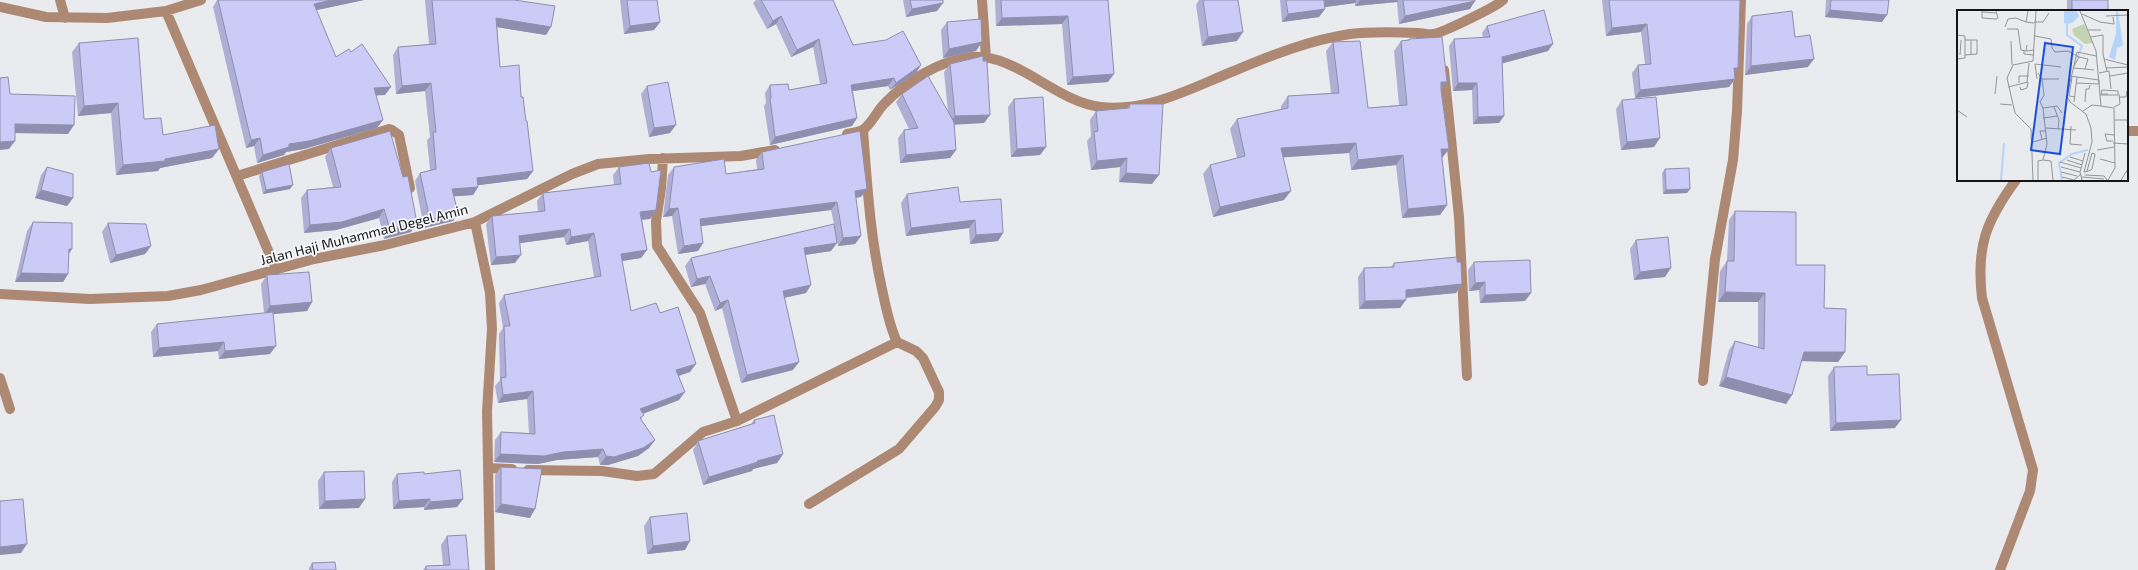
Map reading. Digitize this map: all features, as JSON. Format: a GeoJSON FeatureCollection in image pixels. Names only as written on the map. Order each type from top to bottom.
{"type":"FeatureCollection","features":[{"type":"Feature","properties":{"kind":"street"},"geometry":{"type":"LineString","coordinates":[[60,0],[65,18]]}},
{"type":"Feature","properties":{"kind":"street"},"geometry":{"type":"LineString","coordinates":[[0,7],[33,16],[65,18],[120,17],[166,11],[201,0]]}},
{"type":"Feature","properties":{"kind":"street"},"geometry":{"type":"LineString","coordinates":[[982,0],[986,58]]}},
{"type":"Feature","properties":{"kind":"street"},"geometry":{"type":"LineString","coordinates":[[840,135],[863,130],[884,104],[925,73],[958,60],[972,57],[986,58],[1002,62],[1063,95],[1085,104],[1100,107],[1142,105],[1175,97],[1234,71],[1317,41],[1351,34],[1381,32],[1432,34],[1489,10],[1503,0]]}},
{"type":"Feature","properties":{"kind":"street"},"geometry":{"type":"LineString","coordinates":[[1703,381],[1714,266],[1733,160],[1737,111],[1741,0]]}},
{"type":"Feature","properties":{"kind":"street"},"geometry":{"type":"LineString","coordinates":[[166,11],[276,269]]}},
{"type":"Feature","properties":{"kind":"street"},"geometry":{"type":"LineString","coordinates":[[1432,34],[1441,43]]}},
{"type":"Feature","properties":{"kind":"street"},"geometry":{"type":"LineString","coordinates":[[1443,61],[1459,217],[1467,376]]}},
{"type":"Feature","properties":{"kind":"street"},"geometry":{"type":"LineString","coordinates":[[236,176],[392,130],[399,135],[412,198]]}},
{"type":"Feature","properties":{"kind":"street"},"geometry":{"type":"LineString","coordinates":[[808,504],[898,450],[935,407],[938,400],[939,392],[923,358],[916,351],[897,342],[889,320],[877,266],[870,218],[863,130]]}},
{"type":"Feature","properties":{"kind":"street","name":"Jalan Haji Muhammad Degel Amin"},"geometry":{"type":"LineString","coordinates":[[0,294],[90,299],[168,296],[201,290],[418,232],[475,222],[587,167],[615,161],[741,156],[786,148]]}},
{"type":"Feature","properties":{"kind":"street"},"geometry":{"type":"LineString","coordinates":[[663,158],[662,189],[656,221],[658,246],[700,313],[737,421]]}},
{"type":"Feature","properties":{"kind":"street"},"geometry":{"type":"LineString","coordinates":[[2000,570],[2030,491],[2033,470],[1982,298],[1979,273],[1981,254],[1991,218],[2015,181]]}},
{"type":"Feature","properties":{"kind":"street"},"geometry":{"type":"LineString","coordinates":[[475,222],[490,293],[492,329],[487,411],[490,570]]}},
{"type":"Feature","properties":{"kind":"street"},"geometry":{"type":"LineString","coordinates":[[488,468],[568,472],[602,471],[644,476],[658,472],[703,432],[737,421],[897,342]]}},
{"type":"Feature","properties":{"kind":"street"},"geometry":{"type":"LineString","coordinates":[[0,378],[10,408]]}},
{"type":"Feature","properties":{"kind":"building"},"geometry":{"type":"Polygon","coordinates":[[[218,0],[332,0],[314,4],[336,57],[349,49],[351,52],[362,44],[391,87],[374,88],[383,120],[309,141],[289,144],[289,147],[263,155],[260,138],[251,140],[218,0]]]}},
{"type":"Feature","properties":{"kind":"building"},"geometry":{"type":"Polygon","coordinates":[[[432,0],[514,0],[555,6],[551,27],[496,18],[500,67],[519,65],[521,97],[523,97],[527,121],[533,171],[477,178],[478,187],[452,189],[458,213],[430,220],[420,173],[436,169],[433,132],[436,132],[431,83],[402,86],[398,47],[436,44],[432,0]]]}},
{"type":"Feature","properties":{"kind":"building"},"geometry":{"type":"Polygon","coordinates":[[[627,0],[657,0],[660,22],[630,26],[627,0]]]}},
{"type":"Feature","properties":{"kind":"building"},"geometry":{"type":"Polygon","coordinates":[[[761,0],[833,0],[853,45],[886,40],[903,31],[921,65],[896,83],[894,78],[851,85],[857,118],[775,137],[770,98],[770,85],[788,84],[789,90],[827,83],[819,39],[797,50],[781,16],[773,21],[761,0]]]}},
{"type":"Feature","properties":{"kind":"building"},"geometry":{"type":"Polygon","coordinates":[[[910,0],[943,0],[943,3],[912,9],[910,0]]]}},
{"type":"Feature","properties":{"kind":"building"},"geometry":{"type":"Polygon","coordinates":[[[1001,0],[1108,0],[1114,74],[1073,77],[1068,16],[1002,18],[1001,0]]]}},
{"type":"Feature","properties":{"kind":"building"},"geometry":{"type":"Polygon","coordinates":[[[1203,0],[1238,0],[1243,32],[1208,37],[1203,0]]]}},
{"type":"Feature","properties":{"kind":"building"},"geometry":{"type":"Polygon","coordinates":[[[1286,0],[1324,0],[1325,9],[1288,14],[1286,0]]]}},
{"type":"Feature","properties":{"kind":"building"},"geometry":{"type":"Polygon","coordinates":[[[1403,0],[1475,0],[1475,1],[1405,16],[1403,0]]]}},
{"type":"Feature","properties":{"kind":"building"},"geometry":{"type":"Polygon","coordinates":[[[1609,0],[1740,0],[1738,68],[1734,68],[1735,79],[1640,90],[1638,65],[1651,64],[1647,24],[1612,28],[1609,0]]]}},
{"type":"Feature","properties":{"kind":"building"},"geometry":{"type":"Polygon","coordinates":[[[1831,0],[1889,0],[1887,15],[1830,10],[1831,0]]]}},
{"type":"Feature","properties":{"kind":"building"},"geometry":{"type":"Polygon","coordinates":[[[2072,0],[2108,0],[2108,10],[2072,10],[2072,0]]]}},
{"type":"Feature","properties":{"kind":"building"},"geometry":{"type":"Polygon","coordinates":[[[1544,10],[1553,44],[1502,57],[1504,116],[1478,117],[1477,83],[1458,83],[1454,39],[1490,37],[1487,26],[1544,10]]]}},
{"type":"Feature","properties":{"kind":"building"},"geometry":{"type":"Polygon","coordinates":[[[1792,11],[1795,37],[1810,35],[1814,59],[1751,66],[1752,16],[1792,11]]]}},
{"type":"Feature","properties":{"kind":"building"},"geometry":{"type":"Polygon","coordinates":[[[981,19],[982,42],[949,49],[947,22],[981,19]]]}},
{"type":"Feature","properties":{"kind":"building"},"geometry":{"type":"Polygon","coordinates":[[[1442,37],[1447,82],[1441,82],[1441,90],[1449,149],[1441,149],[1447,205],[1408,209],[1403,155],[1358,160],[1356,143],[1281,148],[1291,191],[1220,207],[1210,165],[1245,156],[1237,119],[1288,108],[1288,96],[1339,93],[1333,42],[1360,41],[1368,108],[1407,105],[1401,41],[1409,39],[1442,37]]]}},
{"type":"Feature","properties":{"kind":"building"},"geometry":{"type":"Polygon","coordinates":[[[138,38],[144,119],[161,118],[163,135],[215,125],[219,149],[165,159],[165,161],[123,165],[118,103],[84,106],[79,43],[138,38]]]}},
{"type":"Feature","properties":{"kind":"building"},"geometry":{"type":"Polygon","coordinates":[[[983,56],[983,61],[987,61],[990,115],[955,116],[950,64],[983,56]]]}},
{"type":"Feature","properties":{"kind":"building"},"geometry":{"type":"Polygon","coordinates":[[[928,76],[954,122],[956,150],[906,155],[904,130],[918,128],[902,94],[928,76]]]}},
{"type":"Feature","properties":{"kind":"building"},"geometry":{"type":"Polygon","coordinates":[[[8,77],[10,94],[75,96],[74,125],[15,124],[15,141],[0,142],[0,78],[8,77]]]}},
{"type":"Feature","properties":{"kind":"building"},"geometry":{"type":"Polygon","coordinates":[[[668,82],[676,125],[654,128],[647,86],[668,82]]]}},
{"type":"Feature","properties":{"kind":"building"},"geometry":{"type":"Polygon","coordinates":[[[1043,97],[1046,147],[1017,149],[1014,99],[1043,97]]]}},
{"type":"Feature","properties":{"kind":"building"},"geometry":{"type":"Polygon","coordinates":[[[1656,97],[1660,138],[1627,142],[1622,100],[1656,97]]]}},
{"type":"Feature","properties":{"kind":"building"},"geometry":{"type":"Polygon","coordinates":[[[1130,104],[1163,104],[1159,175],[1126,173],[1127,158],[1097,161],[1094,132],[1098,131],[1096,111],[1129,108],[1130,104]]]}},
{"type":"Feature","properties":{"kind":"building"},"geometry":{"type":"Polygon","coordinates":[[[390,131],[403,177],[408,176],[417,223],[390,230],[384,209],[342,222],[310,225],[307,190],[341,187],[331,148],[390,131]]]}},
{"type":"Feature","properties":{"kind":"building"},"geometry":{"type":"Polygon","coordinates":[[[860,131],[867,189],[855,191],[861,236],[843,238],[837,202],[700,219],[703,243],[684,246],[678,208],[669,209],[674,167],[724,159],[726,174],[764,169],[762,152],[860,131]]]}},
{"type":"Feature","properties":{"kind":"building"},"geometry":{"type":"Polygon","coordinates":[[[649,163],[651,172],[661,170],[656,210],[640,212],[647,250],[621,254],[631,311],[656,303],[660,313],[678,307],[696,364],[676,370],[685,392],[640,409],[644,415],[640,418],[655,440],[643,448],[614,457],[606,456],[603,449],[563,452],[544,456],[500,454],[501,432],[535,434],[533,391],[503,395],[501,378],[506,377],[504,326],[510,326],[504,295],[601,276],[594,233],[571,237],[570,229],[519,236],[521,255],[496,257],[492,216],[545,211],[543,193],[621,184],[619,167],[649,163]]]}},
{"type":"Feature","properties":{"kind":"building"},"geometry":{"type":"Polygon","coordinates":[[[289,164],[293,185],[266,190],[262,172],[289,164]]]}},
{"type":"Feature","properties":{"kind":"building"},"geometry":{"type":"Polygon","coordinates":[[[47,167],[73,174],[73,198],[41,190],[47,167]]]}},
{"type":"Feature","properties":{"kind":"building"},"geometry":{"type":"Polygon","coordinates":[[[1689,168],[1690,189],[1666,190],[1665,169],[1689,168]]]}},
{"type":"Feature","properties":{"kind":"building"},"geometry":{"type":"Polygon","coordinates":[[[958,187],[960,202],[1001,199],[1003,233],[976,235],[975,220],[911,228],[907,194],[958,187]]]}},
{"type":"Feature","properties":{"kind":"building"},"geometry":{"type":"Polygon","coordinates":[[[1735,211],[1796,212],[1796,265],[1825,265],[1824,308],[1846,309],[1845,352],[1804,352],[1792,395],[1726,377],[1735,341],[1764,349],[1765,293],[1725,292],[1727,261],[1734,261],[1735,211]]]}},
{"type":"Feature","properties":{"kind":"building"},"geometry":{"type":"Polygon","coordinates":[[[33,222],[72,223],[72,249],[69,249],[68,274],[21,273],[33,222]]]}},
{"type":"Feature","properties":{"kind":"building"},"geometry":{"type":"Polygon","coordinates":[[[108,223],[146,224],[151,246],[116,255],[108,223]]]}},
{"type":"Feature","properties":{"kind":"building"},"geometry":{"type":"Polygon","coordinates":[[[834,224],[837,243],[804,248],[811,285],[783,291],[799,362],[747,375],[728,300],[720,303],[710,276],[697,279],[691,258],[834,224]]]}},
{"type":"Feature","properties":{"kind":"building"},"geometry":{"type":"Polygon","coordinates":[[[1668,237],[1671,268],[1640,272],[1636,240],[1668,237]]]}},
{"type":"Feature","properties":{"kind":"building"},"geometry":{"type":"Polygon","coordinates":[[[1457,257],[1457,262],[1461,262],[1462,284],[1406,290],[1406,300],[1365,301],[1364,268],[1394,267],[1394,263],[1457,257]]]}},
{"type":"Feature","properties":{"kind":"building"},"geometry":{"type":"Polygon","coordinates":[[[1530,260],[1531,293],[1485,295],[1485,282],[1475,283],[1474,262],[1530,260]]]}},
{"type":"Feature","properties":{"kind":"building"},"geometry":{"type":"Polygon","coordinates":[[[309,272],[312,302],[270,306],[267,275],[309,272]]]}},
{"type":"Feature","properties":{"kind":"building"},"geometry":{"type":"Polygon","coordinates":[[[273,312],[276,346],[225,351],[224,342],[159,348],[157,324],[273,312]]]}},
{"type":"Feature","properties":{"kind":"building"},"geometry":{"type":"Polygon","coordinates":[[[1867,366],[1867,375],[1899,374],[1901,420],[1836,423],[1834,367],[1867,366]]]}},
{"type":"Feature","properties":{"kind":"building"},"geometry":{"type":"Polygon","coordinates":[[[774,415],[783,454],[709,477],[698,441],[755,423],[754,420],[774,415]]]}},
{"type":"Feature","properties":{"kind":"building"},"geometry":{"type":"Polygon","coordinates":[[[501,467],[542,469],[535,509],[501,504],[501,467]]]}},
{"type":"Feature","properties":{"kind":"building"},"geometry":{"type":"Polygon","coordinates":[[[460,470],[463,499],[430,502],[430,499],[399,501],[397,474],[424,472],[424,474],[460,470]]]}},
{"type":"Feature","properties":{"kind":"building"},"geometry":{"type":"Polygon","coordinates":[[[364,471],[365,499],[325,501],[324,472],[364,471]]]}},
{"type":"Feature","properties":{"kind":"building"},"geometry":{"type":"Polygon","coordinates":[[[23,499],[27,544],[0,547],[0,501],[23,499]]]}},
{"type":"Feature","properties":{"kind":"building"},"geometry":{"type":"Polygon","coordinates":[[[687,513],[690,541],[653,546],[650,517],[687,513]]]}},
{"type":"Feature","properties":{"kind":"building"},"geometry":{"type":"Polygon","coordinates":[[[466,535],[469,570],[426,570],[426,566],[450,565],[447,536],[466,535]]]}},
{"type":"Feature","properties":{"kind":"building"},"geometry":{"type":"Polygon","coordinates":[[[335,562],[336,570],[313,570],[312,563],[335,562]]]}}]}
